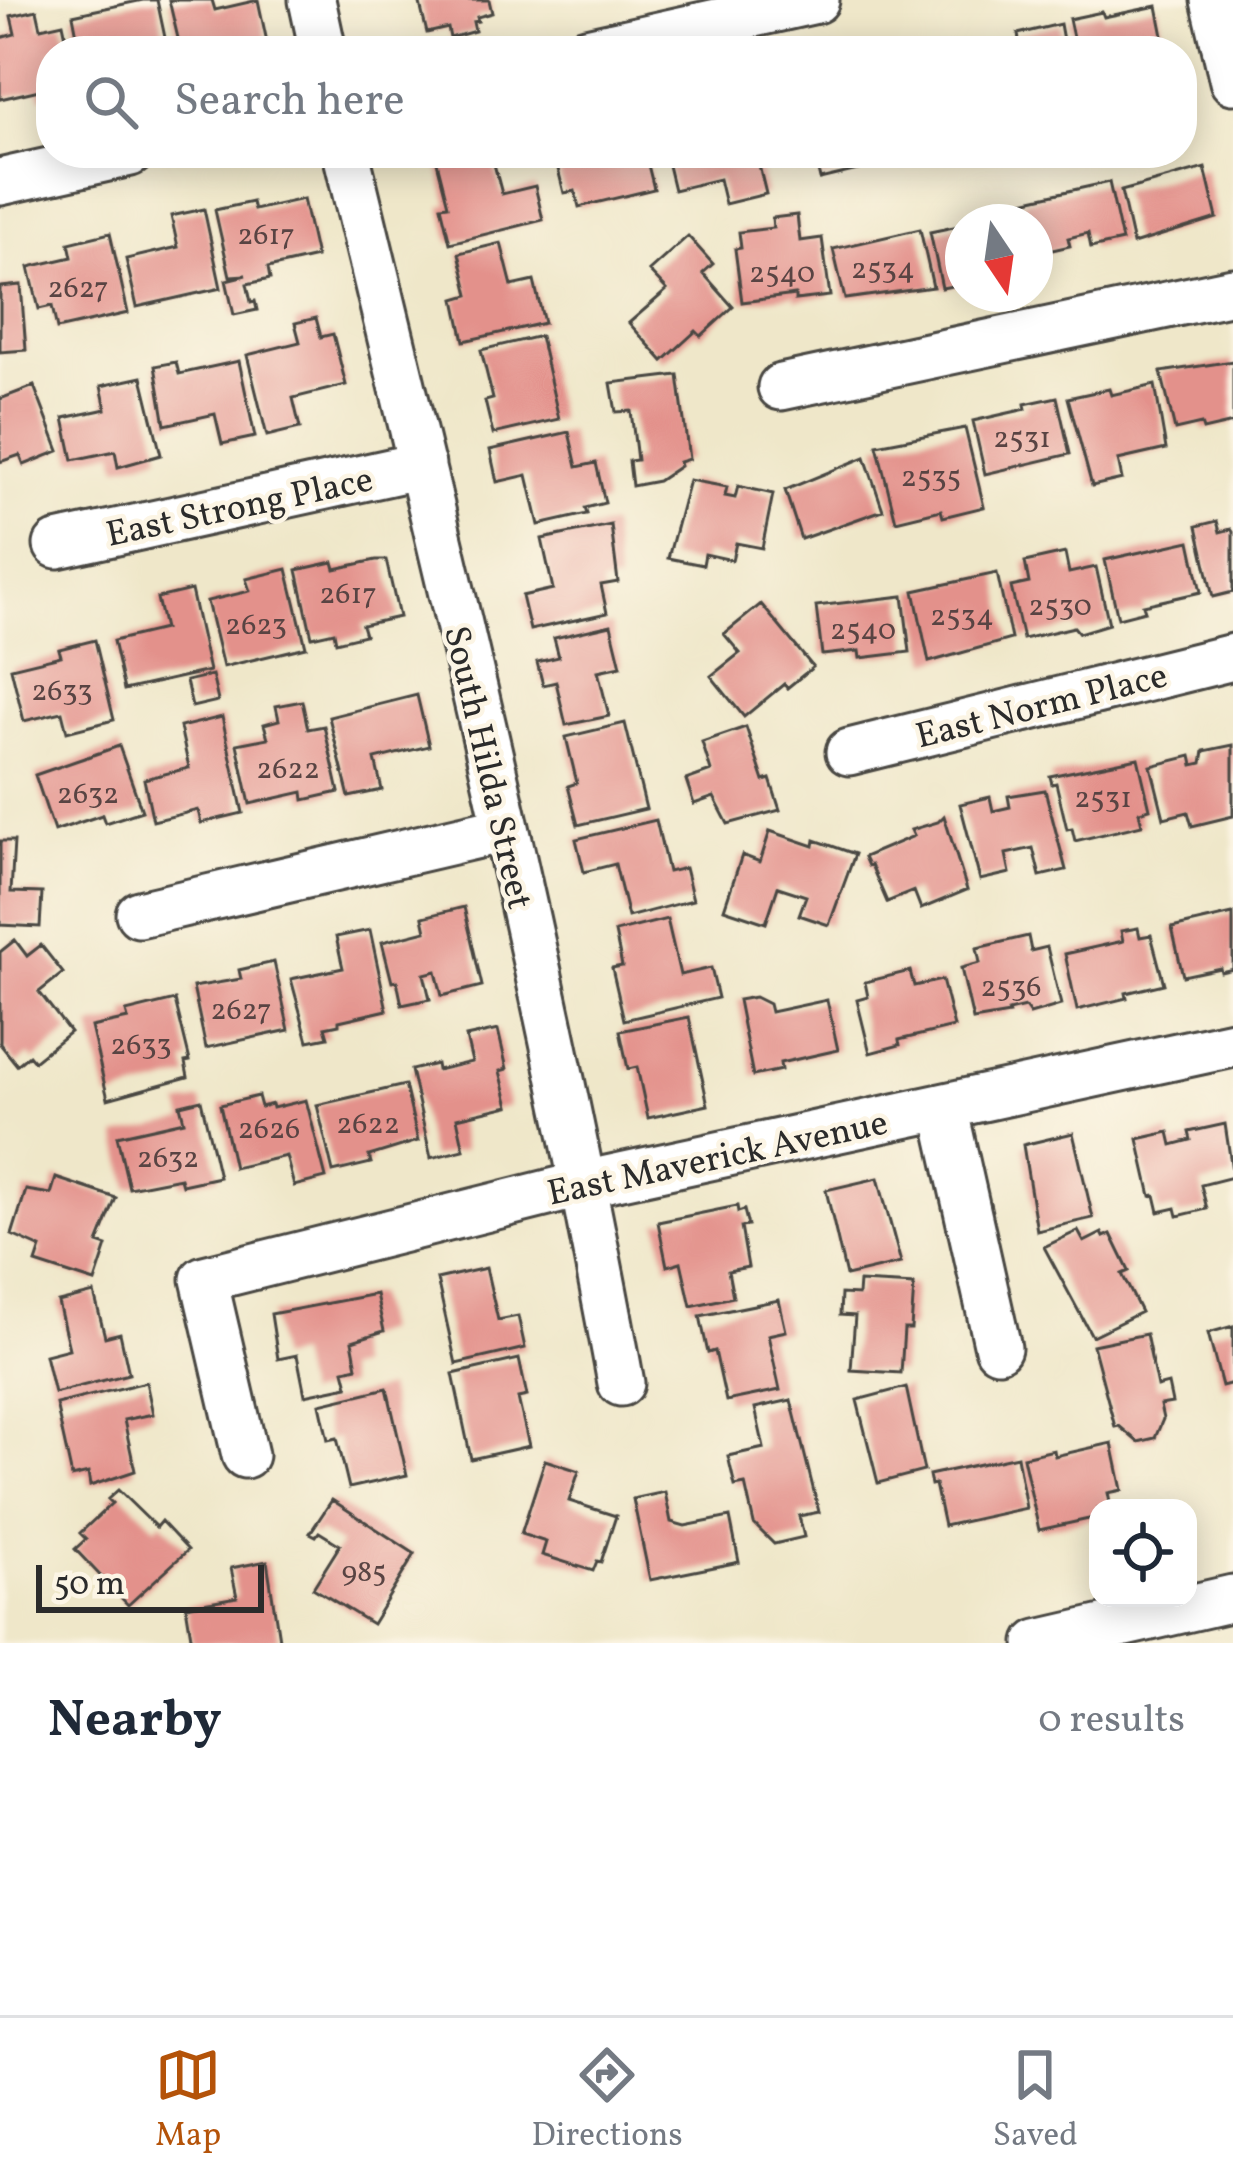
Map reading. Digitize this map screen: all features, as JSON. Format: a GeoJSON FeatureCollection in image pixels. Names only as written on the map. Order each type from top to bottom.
{"type":"FeatureCollection","features":[{"type":"Feature","properties":{"kind":"street"},"geometry":{"type":"LineString","coordinates":[[311,0],[319,36]]}},
{"type":"Feature","properties":{"kind":"street"},"geometry":{"type":"LineString","coordinates":[[654,36],[816,0]]}},
{"type":"Feature","properties":{"kind":"street"},"geometry":{"type":"LineString","coordinates":[[1214,0],[1233,81]]}},
{"type":"Feature","properties":{"kind":"street"},"geometry":{"type":"LineString","coordinates":[[0,182],[63,168]]}},
{"type":"Feature","properties":{"kind":"street","name":"South Hilda Street"},"geometry":{"type":"LineString","coordinates":[[350,168],[422,465],[584,1184],[621,1383]]}},
{"type":"Feature","properties":{"kind":"street"},"geometry":{"type":"LineString","coordinates":[[781,387],[1233,291]]}},
{"type":"Feature","properties":{"kind":"street","name":"East Strong Place"},"geometry":{"type":"LineString","coordinates":[[57,545],[422,465]]}},
{"type":"Feature","properties":{"kind":"street","name":"East Norm Place"},"geometry":{"type":"LineString","coordinates":[[849,752],[1233,657]]}},
{"type":"Feature","properties":{"kind":"street"},"geometry":{"type":"LineString","coordinates":[[139,914],[504,829]]}},
{"type":"Feature","properties":{"kind":"street","name":"East Maverick Avenue"},"geometry":{"type":"LineString","coordinates":[[245,1455],[204,1279],[584,1184],[1233,1044]]}},
{"type":"Feature","properties":{"kind":"street"},"geometry":{"type":"LineString","coordinates":[[944,1107],[998,1348]]}},
{"type":"Feature","properties":{"kind":"street"},"geometry":{"type":"LineString","coordinates":[[1038,1643],[1233,1598]]}},
{"type":"Feature","properties":{"kind":"building"},"geometry":{"type":"Polygon","coordinates":[[[157,0],[165,36],[77,36],[73,15],[157,0]]]}},
{"type":"Feature","properties":{"kind":"building"},"geometry":{"type":"Polygon","coordinates":[[[169,0],[212,0],[215,10],[258,0],[266,36],[177,36],[169,0]]]}},
{"type":"Feature","properties":{"kind":"building"},"geometry":{"type":"Polygon","coordinates":[[[419,0],[489,0],[492,13],[477,17],[475,31],[457,36],[450,36],[448,28],[427,33],[419,0]]]}},
{"type":"Feature","properties":{"kind":"building"},"geometry":{"type":"Polygon","coordinates":[[[1157,6],[1163,36],[1073,36],[1069,19],[1102,12],[1104,17],[1157,6]]]}},
{"type":"Feature","properties":{"kind":"building"},"geometry":{"type":"Polygon","coordinates":[[[37,10],[41,28],[63,23],[66,36],[36,36],[36,91],[0,99],[0,38],[15,34],[11,16],[37,10]]]}},
{"type":"Feature","properties":{"kind":"building"},"geometry":{"type":"Polygon","coordinates":[[[1060,24],[1062,36],[1018,36],[1060,24]]]}},
{"type":"Feature","properties":{"kind":"building"},"geometry":{"type":"Polygon","coordinates":[[[439,168],[495,168],[502,194],[535,186],[543,220],[450,243],[441,206],[448,205],[439,168]]]}},
{"type":"Feature","properties":{"kind":"building"},"geometry":{"type":"Polygon","coordinates":[[[558,168],[649,168],[654,189],[579,207],[575,191],[564,193],[558,168]]]}},
{"type":"Feature","properties":{"kind":"building"},"geometry":{"type":"Polygon","coordinates":[[[669,168],[760,168],[766,194],[725,204],[719,179],[674,190],[669,168]]]}},
{"type":"Feature","properties":{"kind":"building"},"geometry":{"type":"Polygon","coordinates":[[[817,168],[867,168],[820,179],[817,168]]]}},
{"type":"Feature","properties":{"kind":"building"},"geometry":{"type":"Polygon","coordinates":[[[1205,168],[1217,218],[1133,244],[1121,191],[1205,168]]]}},
{"type":"Feature","properties":{"kind":"building"},"geometry":{"type":"Polygon","coordinates":[[[1109,182],[1122,241],[1091,248],[1088,233],[1068,238],[1070,246],[1053,250],[1053,204],[1023,201],[1109,182]]]}},
{"type":"Feature","properties":{"kind":"building"},"geometry":{"type":"Polygon","coordinates":[[[303,199],[316,257],[268,268],[270,279],[247,284],[257,310],[234,315],[226,280],[246,275],[230,276],[215,210],[252,202],[254,210],[303,199]]]}},
{"type":"Feature","properties":{"kind":"building"},"geometry":{"type":"Polygon","coordinates":[[[204,209],[221,288],[137,307],[126,259],[178,247],[171,216],[204,209]]]}},
{"type":"Feature","properties":{"kind":"building"},"geometry":{"type":"Polygon","coordinates":[[[797,215],[800,241],[822,238],[830,296],[742,302],[735,249],[741,248],[739,232],[773,228],[772,218],[797,215]]]}},
{"type":"Feature","properties":{"kind":"building"},"geometry":{"type":"Polygon","coordinates":[[[920,229],[933,287],[845,299],[833,249],[920,229]]]}},
{"type":"Feature","properties":{"kind":"building"},"geometry":{"type":"Polygon","coordinates":[[[945,229],[945,287],[942,288],[930,232],[945,229]]]}},
{"type":"Feature","properties":{"kind":"building"},"geometry":{"type":"Polygon","coordinates":[[[110,233],[128,313],[57,329],[52,306],[39,309],[29,267],[72,257],[69,243],[110,233]]]}},
{"type":"Feature","properties":{"kind":"building"},"geometry":{"type":"Polygon","coordinates":[[[688,236],[713,264],[703,273],[733,307],[663,361],[629,323],[667,290],[649,271],[688,236]]]}},
{"type":"Feature","properties":{"kind":"building"},"geometry":{"type":"Polygon","coordinates":[[[501,243],[512,286],[534,281],[544,323],[464,341],[455,299],[469,295],[459,253],[501,243]]]}},
{"type":"Feature","properties":{"kind":"building"},"geometry":{"type":"Polygon","coordinates":[[[21,285],[26,350],[0,352],[0,287],[21,285]]]}},
{"type":"Feature","properties":{"kind":"building"},"geometry":{"type":"Polygon","coordinates":[[[316,318],[321,337],[333,334],[346,385],[293,398],[300,428],[267,436],[247,355],[300,342],[295,323],[316,318]]]}},
{"type":"Feature","properties":{"kind":"building"},"geometry":{"type":"Polygon","coordinates":[[[540,336],[559,419],[493,434],[485,401],[493,399],[481,350],[540,336]]]}},
{"type":"Feature","properties":{"kind":"building"},"geometry":{"type":"Polygon","coordinates":[[[239,361],[255,437],[222,444],[215,414],[165,425],[155,366],[176,362],[179,374],[239,361]]]}},
{"type":"Feature","properties":{"kind":"building"},"geometry":{"type":"Polygon","coordinates":[[[1233,361],[1233,423],[1175,430],[1161,372],[1233,361]]]}},
{"type":"Feature","properties":{"kind":"building"},"geometry":{"type":"Polygon","coordinates":[[[678,375],[689,459],[658,481],[632,486],[629,461],[637,460],[631,411],[616,412],[611,383],[678,375]]]}},
{"type":"Feature","properties":{"kind":"building"},"geometry":{"type":"Polygon","coordinates":[[[142,377],[161,455],[118,467],[115,451],[73,460],[64,418],[106,409],[101,386],[142,377]]]}},
{"type":"Feature","properties":{"kind":"building"},"geometry":{"type":"Polygon","coordinates":[[[1155,385],[1166,449],[1118,460],[1122,479],[1092,486],[1068,398],[1155,385]]]}},
{"type":"Feature","properties":{"kind":"building"},"geometry":{"type":"Polygon","coordinates":[[[34,386],[59,451],[24,465],[20,455],[0,462],[0,399],[34,386]]]}},
{"type":"Feature","properties":{"kind":"building"},"geometry":{"type":"Polygon","coordinates":[[[1057,397],[1070,454],[985,474],[973,421],[1057,397]]]}},
{"type":"Feature","properties":{"kind":"building"},"geometry":{"type":"Polygon","coordinates":[[[965,428],[984,507],[943,517],[941,510],[896,521],[877,445],[965,428]]]}},
{"type":"Feature","properties":{"kind":"building"},"geometry":{"type":"Polygon","coordinates":[[[569,432],[577,467],[596,463],[605,503],[585,508],[587,514],[539,525],[527,475],[497,482],[490,450],[569,432]]]}},
{"type":"Feature","properties":{"kind":"building"},"geometry":{"type":"Polygon","coordinates":[[[865,457],[883,510],[801,539],[785,490],[865,457]]]}},
{"type":"Feature","properties":{"kind":"building"},"geometry":{"type":"Polygon","coordinates":[[[689,480],[727,487],[725,496],[735,498],[738,486],[773,494],[762,548],[736,543],[732,560],[705,554],[703,565],[668,558],[689,480]]]}},
{"type":"Feature","properties":{"kind":"building"},"geometry":{"type":"Polygon","coordinates":[[[1217,521],[1220,532],[1233,532],[1233,592],[1213,597],[1197,526],[1217,521]]]}},
{"type":"Feature","properties":{"kind":"building"},"geometry":{"type":"Polygon","coordinates":[[[611,525],[618,582],[601,585],[607,613],[530,630],[522,596],[553,589],[542,539],[611,525]]]}},
{"type":"Feature","properties":{"kind":"building"},"geometry":{"type":"Polygon","coordinates":[[[1190,541],[1201,592],[1143,605],[1145,611],[1118,618],[1105,560],[1190,541]]]}},
{"type":"Feature","properties":{"kind":"building"},"geometry":{"type":"Polygon","coordinates":[[[1065,553],[1069,573],[1096,567],[1109,624],[1079,633],[1074,627],[1023,639],[1011,587],[1029,583],[1025,562],[1065,553]]]}},
{"type":"Feature","properties":{"kind":"building"},"geometry":{"type":"Polygon","coordinates":[[[386,560],[399,617],[362,625],[365,635],[336,642],[334,632],[312,637],[297,570],[333,562],[335,569],[386,560]]]}},
{"type":"Feature","properties":{"kind":"building"},"geometry":{"type":"Polygon","coordinates":[[[287,569],[306,647],[223,667],[207,601],[250,591],[246,579],[287,569]]]}},
{"type":"Feature","properties":{"kind":"building"},"geometry":{"type":"Polygon","coordinates":[[[997,573],[1011,639],[929,662],[914,591],[997,573]]]}},
{"type":"Feature","properties":{"kind":"building"},"geometry":{"type":"Polygon","coordinates":[[[191,590],[209,671],[124,690],[113,641],[164,629],[157,598],[191,590]]]}},
{"type":"Feature","properties":{"kind":"building"},"geometry":{"type":"Polygon","coordinates":[[[903,596],[910,652],[860,658],[859,651],[822,655],[816,606],[903,596]]]}},
{"type":"Feature","properties":{"kind":"building"},"geometry":{"type":"Polygon","coordinates":[[[761,604],[813,667],[744,717],[711,676],[740,653],[724,634],[761,604]]]}},
{"type":"Feature","properties":{"kind":"building"},"geometry":{"type":"Polygon","coordinates":[[[611,625],[621,666],[598,671],[609,716],[566,725],[556,682],[543,685],[537,662],[559,657],[554,638],[611,625]]]}},
{"type":"Feature","properties":{"kind":"building"},"geometry":{"type":"Polygon","coordinates":[[[95,640],[114,720],[67,732],[62,712],[24,721],[11,668],[61,656],[59,649],[95,640]]]}},
{"type":"Feature","properties":{"kind":"building"},"geometry":{"type":"Polygon","coordinates":[[[212,675],[218,701],[192,707],[186,681],[212,675]]]}},
{"type":"Feature","properties":{"kind":"building"},"geometry":{"type":"Polygon","coordinates":[[[417,695],[429,746],[375,759],[382,790],[349,797],[329,717],[417,695]]]}},
{"type":"Feature","properties":{"kind":"building"},"geometry":{"type":"Polygon","coordinates":[[[302,701],[308,729],[324,726],[339,792],[304,800],[303,792],[250,804],[237,744],[268,738],[264,724],[279,720],[276,706],[302,701]]]}},
{"type":"Feature","properties":{"kind":"building"},"geometry":{"type":"Polygon","coordinates":[[[222,717],[243,813],[201,823],[198,810],[153,821],[144,779],[189,768],[180,727],[222,717]]]}},
{"type":"Feature","properties":{"kind":"building"},"geometry":{"type":"Polygon","coordinates":[[[625,723],[646,809],[578,825],[568,786],[577,783],[566,737],[625,723]]]}},
{"type":"Feature","properties":{"kind":"building"},"geometry":{"type":"Polygon","coordinates":[[[746,727],[764,781],[770,779],[780,810],[728,824],[714,797],[694,804],[686,780],[711,771],[702,742],[746,727]]]}},
{"type":"Feature","properties":{"kind":"building"},"geometry":{"type":"Polygon","coordinates":[[[1233,745],[1233,816],[1192,826],[1188,812],[1164,818],[1151,766],[1191,756],[1193,765],[1202,763],[1204,751],[1233,745]]]}},
{"type":"Feature","properties":{"kind":"building"},"geometry":{"type":"Polygon","coordinates":[[[119,746],[142,811],[105,823],[102,815],[54,831],[35,775],[119,746]]]}},
{"type":"Feature","properties":{"kind":"building"},"geometry":{"type":"Polygon","coordinates":[[[1138,758],[1150,809],[1139,812],[1142,825],[1075,841],[1050,776],[1138,758]]]}},
{"type":"Feature","properties":{"kind":"building"},"geometry":{"type":"Polygon","coordinates":[[[1045,790],[1066,870],[1040,876],[1033,848],[1006,854],[1010,873],[980,880],[960,804],[990,797],[993,811],[1010,807],[1008,796],[1045,790]]]}},
{"type":"Feature","properties":{"kind":"building"},"geometry":{"type":"Polygon","coordinates":[[[944,816],[967,890],[921,909],[914,891],[887,902],[864,857],[914,836],[911,830],[944,816]]]}},
{"type":"Feature","properties":{"kind":"building"},"geometry":{"type":"Polygon","coordinates":[[[656,820],[668,872],[685,868],[693,900],[628,917],[615,864],[584,872],[576,839],[656,820]]]}},
{"type":"Feature","properties":{"kind":"building"},"geometry":{"type":"Polygon","coordinates":[[[770,831],[855,854],[829,925],[799,915],[806,896],[778,887],[766,923],[724,909],[742,855],[760,862],[770,831]]]}},
{"type":"Feature","properties":{"kind":"building"},"geometry":{"type":"Polygon","coordinates":[[[0,841],[14,841],[11,892],[42,893],[40,927],[0,925],[0,841]]]}},
{"type":"Feature","properties":{"kind":"building"},"geometry":{"type":"Polygon","coordinates":[[[464,907],[482,986],[442,996],[436,971],[424,974],[430,999],[402,1005],[382,942],[426,931],[423,917],[464,907]]]}},
{"type":"Feature","properties":{"kind":"building"},"geometry":{"type":"Polygon","coordinates":[[[1233,914],[1233,969],[1183,976],[1172,928],[1233,914]]]}},
{"type":"Feature","properties":{"kind":"building"},"geometry":{"type":"Polygon","coordinates":[[[667,919],[680,975],[711,968],[718,998],[624,1020],[612,968],[622,966],[615,932],[667,919]]]}},
{"type":"Feature","properties":{"kind":"building"},"geometry":{"type":"Polygon","coordinates":[[[1138,928],[1140,937],[1151,935],[1164,984],[1077,1010],[1065,954],[1123,941],[1121,931],[1138,928]]]}},
{"type":"Feature","properties":{"kind":"building"},"geometry":{"type":"Polygon","coordinates":[[[370,930],[387,1010],[339,1021],[325,1027],[328,1037],[308,1041],[291,979],[343,968],[336,937],[370,930]]]}},
{"type":"Feature","properties":{"kind":"building"},"geometry":{"type":"Polygon","coordinates":[[[1028,936],[1031,951],[1047,947],[1061,1005],[1030,1014],[1025,1007],[973,1020],[961,968],[980,963],[977,948],[1028,936]]]}},
{"type":"Feature","properties":{"kind":"building"},"geometry":{"type":"Polygon","coordinates":[[[15,940],[27,956],[41,945],[63,973],[39,992],[70,1032],[34,1061],[29,1055],[17,1065],[0,1044],[0,952],[15,940]]]}},
{"type":"Feature","properties":{"kind":"building"},"geometry":{"type":"Polygon","coordinates":[[[274,962],[289,1030],[206,1048],[193,987],[241,979],[239,970],[274,962]]]}},
{"type":"Feature","properties":{"kind":"building"},"geometry":{"type":"Polygon","coordinates":[[[910,971],[914,986],[942,980],[954,1027],[899,1040],[900,1045],[870,1053],[857,1000],[868,997],[865,982],[910,971]]]}},
{"type":"Feature","properties":{"kind":"building"},"geometry":{"type":"Polygon","coordinates":[[[755,997],[769,1004],[771,1012],[827,1000],[838,1050],[780,1063],[781,1070],[753,1076],[738,1000],[755,997]]]}},
{"type":"Feature","properties":{"kind":"building"},"geometry":{"type":"Polygon","coordinates":[[[175,1000],[190,1061],[185,1062],[188,1077],[108,1099],[91,1027],[128,1019],[126,1012],[175,1000]]]}},
{"type":"Feature","properties":{"kind":"building"},"geometry":{"type":"Polygon","coordinates":[[[689,1017],[708,1105],[648,1118],[637,1067],[628,1069],[620,1031],[689,1017]]]}},
{"type":"Feature","properties":{"kind":"building"},"geometry":{"type":"Polygon","coordinates":[[[498,1030],[507,1069],[500,1071],[509,1106],[457,1118],[464,1150],[431,1158],[411,1070],[472,1062],[466,1037],[498,1030]]]}},
{"type":"Feature","properties":{"kind":"building"},"geometry":{"type":"Polygon","coordinates":[[[405,1085],[418,1141],[369,1156],[371,1163],[333,1172],[317,1105],[405,1085]]]}},
{"type":"Feature","properties":{"kind":"building"},"geometry":{"type":"Polygon","coordinates":[[[258,1096],[261,1107],[272,1104],[273,1108],[306,1100],[326,1178],[294,1186],[286,1156],[234,1168],[220,1105],[258,1096]]]}},
{"type":"Feature","properties":{"kind":"building"},"geometry":{"type":"Polygon","coordinates":[[[201,1100],[219,1177],[182,1185],[180,1178],[129,1188],[117,1136],[184,1121],[180,1105],[201,1100]]]}},
{"type":"Feature","properties":{"kind":"building"},"geometry":{"type":"Polygon","coordinates":[[[1225,1124],[1233,1177],[1201,1185],[1207,1209],[1178,1216],[1176,1208],[1159,1212],[1138,1139],[1169,1132],[1172,1145],[1191,1140],[1189,1132],[1225,1124]]]}},
{"type":"Feature","properties":{"kind":"building"},"geometry":{"type":"Polygon","coordinates":[[[1073,1133],[1093,1218],[1037,1231],[1023,1145],[1073,1133]]]}},
{"type":"Feature","properties":{"kind":"building"},"geometry":{"type":"Polygon","coordinates":[[[56,1178],[116,1198],[98,1243],[107,1246],[95,1282],[36,1263],[41,1248],[12,1235],[26,1190],[51,1194],[56,1178]]]}},
{"type":"Feature","properties":{"kind":"building"},"geometry":{"type":"Polygon","coordinates":[[[878,1178],[901,1263],[846,1276],[826,1190],[878,1178]]]}},
{"type":"Feature","properties":{"kind":"building"},"geometry":{"type":"Polygon","coordinates":[[[737,1206],[738,1212],[744,1210],[748,1226],[741,1227],[748,1267],[728,1271],[733,1297],[691,1306],[681,1262],[667,1266],[658,1222],[737,1206]]]}},
{"type":"Feature","properties":{"kind":"building"},"geometry":{"type":"Polygon","coordinates":[[[1078,1231],[1084,1242],[1111,1234],[1129,1271],[1122,1274],[1141,1312],[1092,1336],[1044,1247],[1078,1231]]]}},
{"type":"Feature","properties":{"kind":"building"},"geometry":{"type":"Polygon","coordinates":[[[486,1268],[498,1320],[518,1316],[525,1348],[456,1364],[437,1279],[486,1268]]]}},
{"type":"Feature","properties":{"kind":"building"},"geometry":{"type":"Polygon","coordinates":[[[859,1282],[914,1285],[901,1373],[851,1370],[855,1316],[840,1315],[841,1294],[858,1295],[859,1282]]]}},
{"type":"Feature","properties":{"kind":"building"},"geometry":{"type":"Polygon","coordinates":[[[94,1293],[105,1337],[120,1333],[129,1374],[54,1393],[45,1355],[69,1349],[58,1302],[94,1293]]]}},
{"type":"Feature","properties":{"kind":"building"},"geometry":{"type":"Polygon","coordinates":[[[376,1294],[384,1331],[352,1341],[357,1367],[344,1370],[348,1386],[305,1395],[297,1355],[278,1359],[271,1314],[376,1294]]]}},
{"type":"Feature","properties":{"kind":"building"},"geometry":{"type":"Polygon","coordinates":[[[779,1300],[786,1331],[768,1335],[780,1390],[726,1401],[715,1351],[708,1353],[700,1316],[779,1300]]]}},
{"type":"Feature","properties":{"kind":"building"},"geometry":{"type":"Polygon","coordinates":[[[1233,1326],[1233,1383],[1222,1386],[1208,1333],[1233,1326]]]}},
{"type":"Feature","properties":{"kind":"building"},"geometry":{"type":"Polygon","coordinates":[[[1146,1334],[1157,1387],[1168,1384],[1172,1403],[1160,1405],[1163,1419],[1155,1438],[1138,1442],[1115,1427],[1093,1345],[1146,1334]]]}},
{"type":"Feature","properties":{"kind":"building"},"geometry":{"type":"Polygon","coordinates":[[[519,1359],[527,1396],[518,1398],[529,1446],[471,1459],[453,1374],[519,1359]]]}},
{"type":"Feature","properties":{"kind":"building"},"geometry":{"type":"Polygon","coordinates":[[[146,1382],[153,1414],[124,1420],[135,1471],[90,1486],[88,1473],[72,1477],[56,1404],[146,1382]]]}},
{"type":"Feature","properties":{"kind":"building"},"geometry":{"type":"Polygon","coordinates":[[[906,1387],[924,1471],[878,1483],[857,1400],[906,1387]]]}},
{"type":"Feature","properties":{"kind":"building"},"geometry":{"type":"Polygon","coordinates":[[[387,1388],[407,1475],[349,1488],[337,1438],[328,1440],[320,1404],[387,1388]]]}},
{"type":"Feature","properties":{"kind":"building"},"geometry":{"type":"Polygon","coordinates":[[[791,1400],[819,1512],[799,1516],[804,1537],[774,1544],[754,1524],[745,1484],[735,1486],[728,1456],[764,1448],[755,1408],[791,1400]]]}},
{"type":"Feature","properties":{"kind":"building"},"geometry":{"type":"Polygon","coordinates":[[[1112,1443],[1122,1490],[1108,1493],[1109,1499],[1089,1499],[1089,1519],[1039,1530],[1023,1457],[1054,1450],[1055,1456],[1112,1443]]]}},
{"type":"Feature","properties":{"kind":"building"},"geometry":{"type":"Polygon","coordinates":[[[1017,1456],[1026,1508],[944,1526],[929,1475],[1017,1456]]]}},
{"type":"Feature","properties":{"kind":"building"},"geometry":{"type":"Polygon","coordinates":[[[545,1460],[579,1471],[569,1501],[616,1516],[601,1562],[597,1561],[593,1571],[542,1555],[546,1542],[521,1534],[545,1460]]]}},
{"type":"Feature","properties":{"kind":"building"},"geometry":{"type":"Polygon","coordinates":[[[118,1490],[156,1527],[161,1521],[188,1550],[128,1605],[75,1549],[86,1539],[80,1533],[112,1503],[108,1499],[118,1490]]]}},
{"type":"Feature","properties":{"kind":"building"},"geometry":{"type":"Polygon","coordinates":[[[665,1492],[671,1522],[685,1526],[730,1517],[739,1562],[650,1580],[633,1499],[665,1492]]]}},
{"type":"Feature","properties":{"kind":"building"},"geometry":{"type":"Polygon","coordinates":[[[332,1500],[415,1554],[372,1624],[313,1588],[340,1545],[319,1532],[316,1536],[310,1533],[332,1500]]]}},
{"type":"Feature","properties":{"kind":"building"},"geometry":{"type":"Polygon","coordinates":[[[267,1561],[279,1639],[192,1643],[186,1606],[237,1597],[231,1568],[267,1561]]]}}]}
